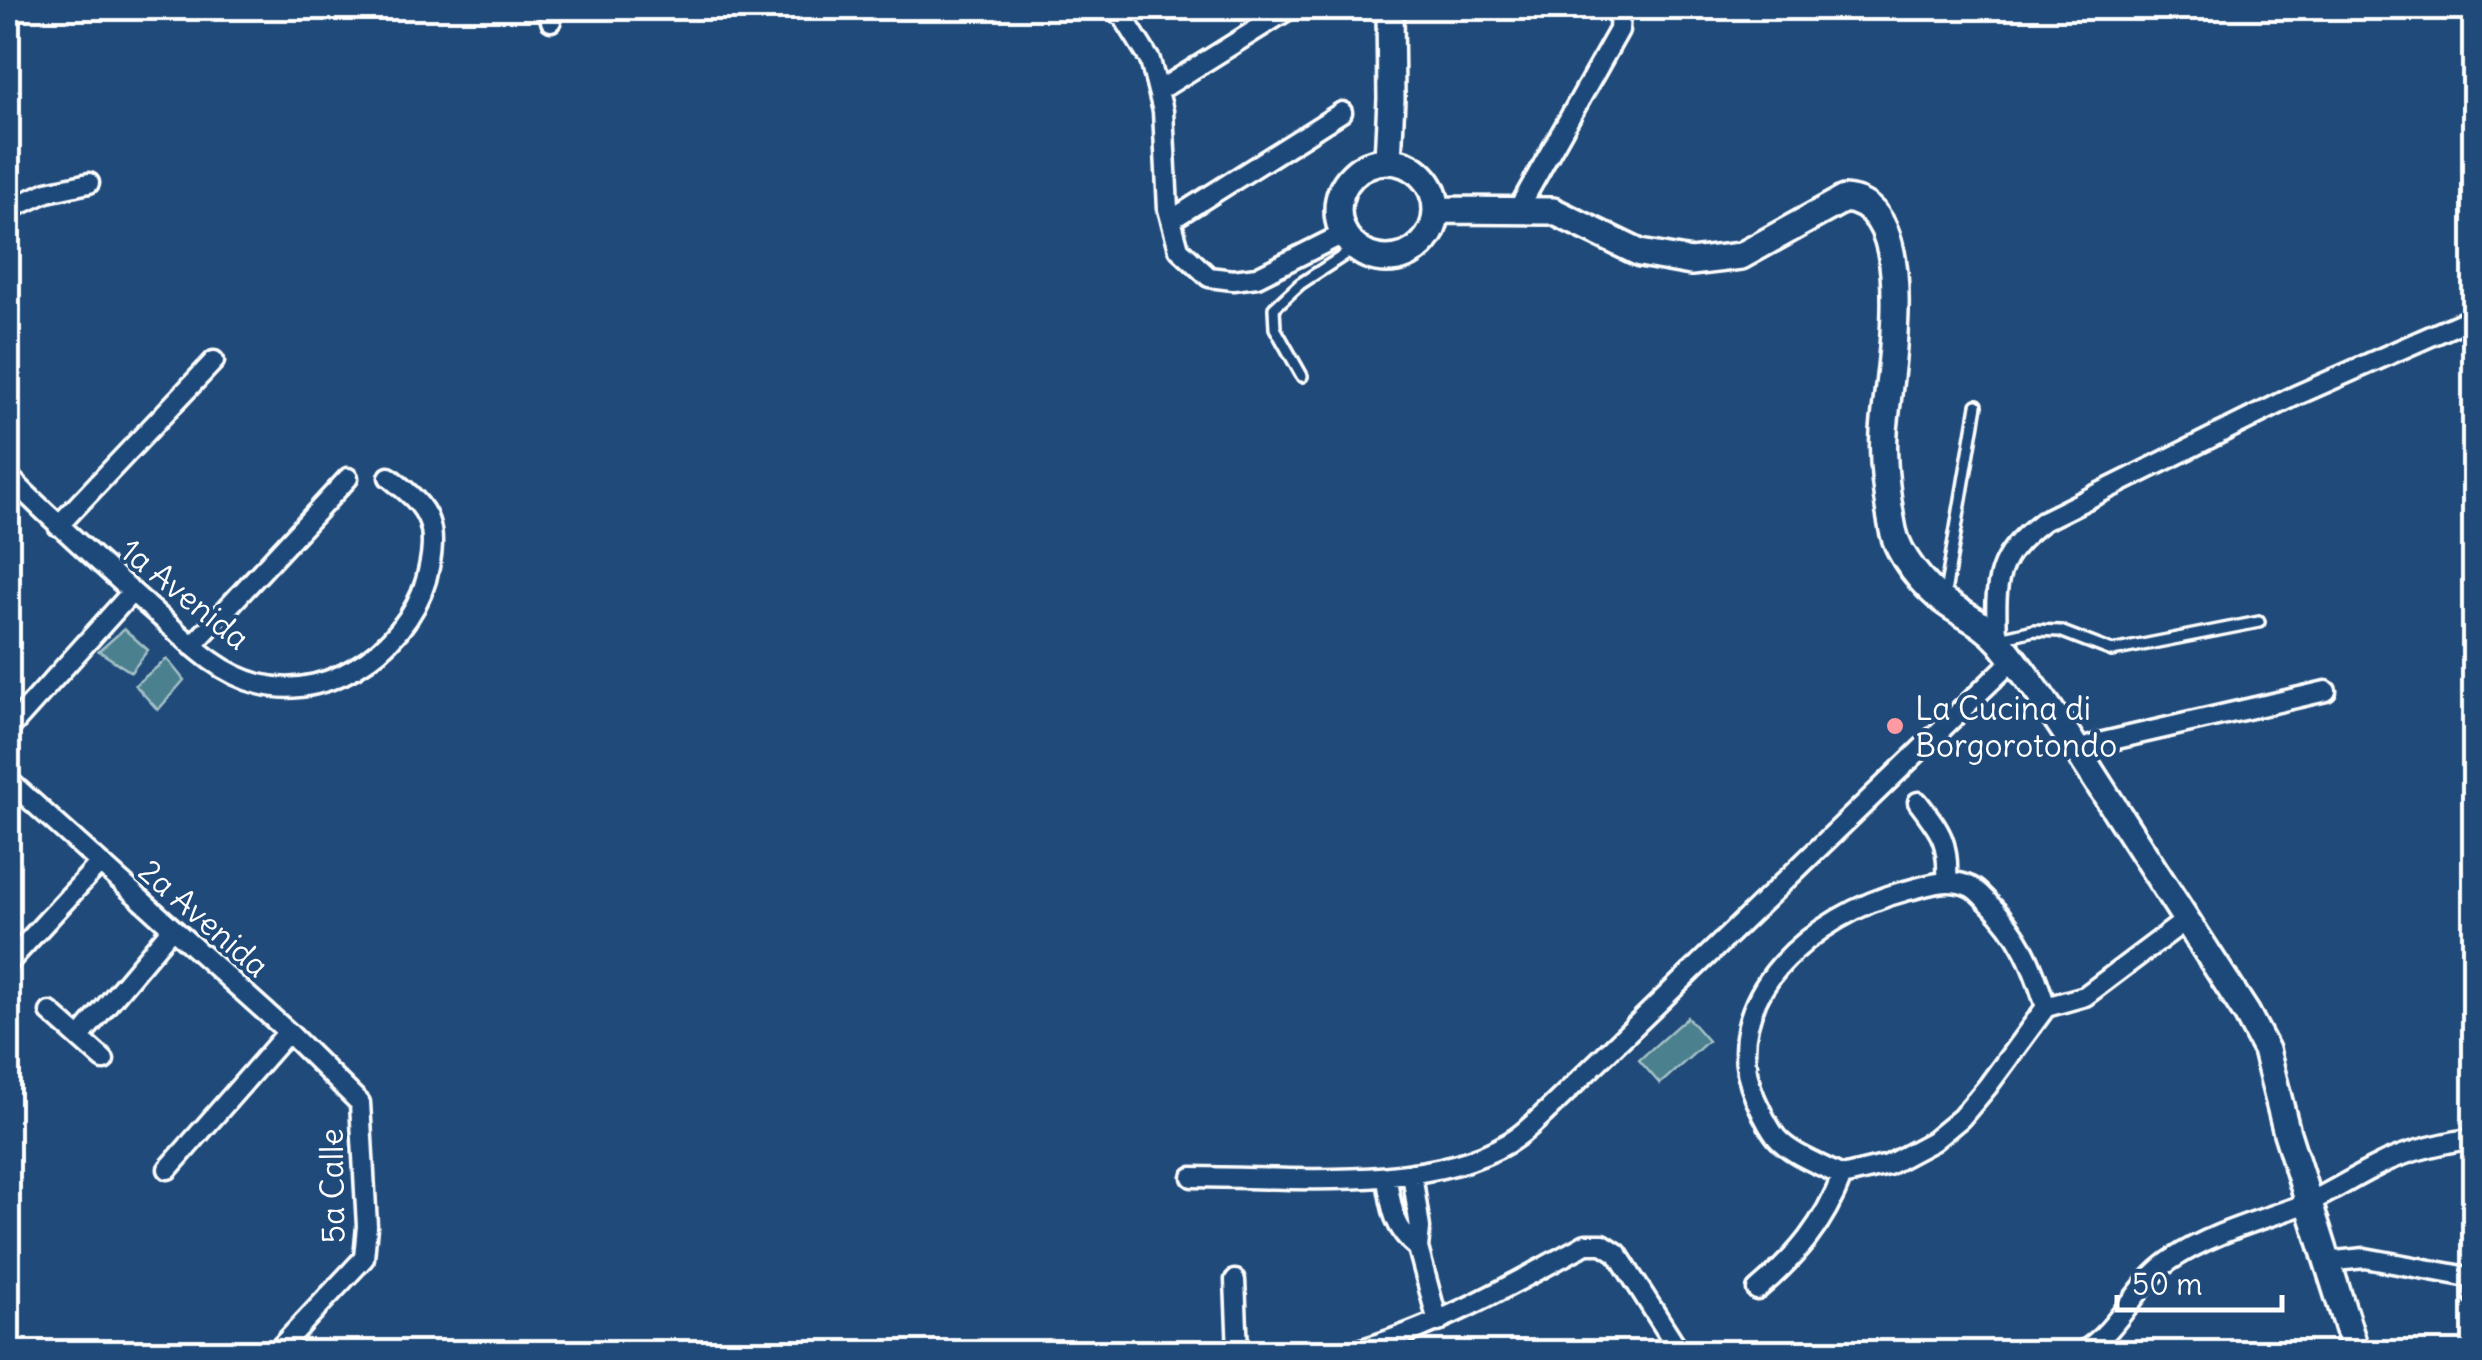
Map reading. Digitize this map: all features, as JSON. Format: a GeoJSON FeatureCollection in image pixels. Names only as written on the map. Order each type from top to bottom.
{"type":"FeatureCollection","features":[{"type":"Feature","properties":{"kind":"street"},"geometry":{"type":"LineString","coordinates":[[1112,8],[1124,18],[1150,60],[1163,111],[1172,220],[1179,249],[1209,276],[1234,280],[1257,277],[1349,241]]}},
{"type":"Feature","properties":{"kind":"street"},"geometry":{"type":"LineString","coordinates":[[1158,91],[1291,8]]}},
{"type":"Feature","properties":{"kind":"street"},"geometry":{"type":"LineString","coordinates":[[1388,160],[1390,8]]}},
{"type":"Feature","properties":{"kind":"street"},"geometry":{"type":"LineString","coordinates":[[1517,211],[1619,30],[1620,8]]}},
{"type":"Feature","properties":{"kind":"street"},"geometry":{"type":"LineString","coordinates":[[1172,220],[1342,112]]}},
{"type":"Feature","properties":{"kind":"street"},"geometry":{"type":"LineString","coordinates":[[1388,160],[1406,164],[1422,175],[1433,191],[1437,210],[1433,228],[1423,244],[1408,255],[1390,260],[1372,257],[1349,241],[1338,215],[1340,194],[1350,176],[1367,164],[1388,160]]}},
{"type":"Feature","properties":{"kind":"street"},"geometry":{"type":"LineString","coordinates":[[8,210],[47,192],[88,183]]}},
{"type":"Feature","properties":{"kind":"street"},"geometry":{"type":"LineString","coordinates":[[1437,210],[1554,211],[1640,253],[1691,262],[1741,256],[1844,199],[1869,208],[1895,263],[1896,298],[1884,444],[1893,534],[1913,570],[1944,602],[1974,618],[2005,650],[2078,751],[2247,1014],[2266,1050],[2325,1262],[2356,1352]]}},
{"type":"Feature","properties":{"kind":"street"},"geometry":{"type":"LineString","coordinates":[[2005,650],[1997,594],[2002,563],[2014,546],[2043,521],[2296,396],[2474,317]]}},
{"type":"Feature","properties":{"kind":"street"},"geometry":{"type":"LineString","coordinates":[[58,526],[214,361]]}},
{"type":"Feature","properties":{"kind":"street","name":"1a Avenida"},"geometry":{"type":"LineString","coordinates":[[8,476],[58,526],[216,664],[256,684],[292,688],[329,679],[384,648],[420,601],[432,546],[429,519],[416,500],[390,477]]}},
{"type":"Feature","properties":{"kind":"street"},"geometry":{"type":"LineString","coordinates":[[192,646],[348,478]]}},
{"type":"Feature","properties":{"kind":"street"},"geometry":{"type":"LineString","coordinates":[[8,730],[132,592]]}},
{"type":"Feature","properties":{"kind":"street"},"geometry":{"type":"LineString","coordinates":[[1192,1178],[1387,1178],[1493,1151],[1522,1134],[2005,650]]}},
{"type":"Feature","properties":{"kind":"street"},"geometry":{"type":"LineString","coordinates":[[2078,751],[2326,691]]}},
{"type":"Feature","properties":{"kind":"street","name":"2a Avenida"},"geometry":{"type":"LineString","coordinates":[[8,780],[288,1032],[360,1103]]}},
{"type":"Feature","properties":{"kind":"street"},"geometry":{"type":"LineString","coordinates":[[1918,802],[1940,831],[1948,850],[1947,880]]}},
{"type":"Feature","properties":{"kind":"street"},"geometry":{"type":"LineString","coordinates":[[8,964],[98,864]]}},
{"type":"Feature","properties":{"kind":"street"},"geometry":{"type":"LineString","coordinates":[[2046,1007],[2018,935],[1974,888],[1947,880],[1879,898],[1842,914],[1813,934],[1769,980],[1753,1008],[1744,1040],[1744,1060],[1762,1115],[1778,1140],[1842,1176],[1888,1166],[1934,1141],[1960,1118],[2046,1007],[2086,996],[2186,920]]}},
{"type":"Feature","properties":{"kind":"street"},"geometry":{"type":"LineString","coordinates":[[80,1037],[172,928]]}},
{"type":"Feature","properties":{"kind":"street"},"geometry":{"type":"LineString","coordinates":[[50,1012],[104,1060]]}},
{"type":"Feature","properties":{"kind":"street"},"geometry":{"type":"LineString","coordinates":[[168,1169],[288,1032]]}},
{"type":"Feature","properties":{"kind":"street","name":"5a Calle"},"geometry":{"type":"LineString","coordinates":[[276,1352],[364,1258],[367,1226],[360,1103]]}},
{"type":"Feature","properties":{"kind":"street"},"geometry":{"type":"LineString","coordinates":[[2082,1352],[2116,1325],[2142,1287],[2168,1262],[2235,1227],[2308,1202],[2384,1162],[2474,1138]]}},
{"type":"Feature","properties":{"kind":"street"},"geometry":{"type":"LineString","coordinates":[[1412,1174],[1420,1228],[1418,1248],[1438,1322]]}},
{"type":"Feature","properties":{"kind":"street"},"geometry":{"type":"LineString","coordinates":[[1758,1290],[1787,1266],[1814,1234],[1830,1209],[1842,1176]]}},
{"type":"Feature","properties":{"kind":"street"},"geometry":{"type":"LineString","coordinates":[[1387,1178],[1392,1211],[1402,1235],[1418,1248]]}},
{"type":"Feature","properties":{"kind":"street"},"geometry":{"type":"LineString","coordinates":[[1352,1352],[1472,1307],[1586,1244],[1597,1243],[1617,1253],[1680,1352]]}},
{"type":"Feature","properties":{"kind":"street"},"geometry":{"type":"LineString","coordinates":[[2325,1262],[2366,1258],[2474,1278]]}},
{"type":"Feature","properties":{"kind":"street"},"geometry":{"type":"LineString","coordinates":[[1235,1280],[1238,1352]]}},
{"type":"Feature","properties":{"kind":"lane"},"geometry":{"type":"LineString","coordinates":[[1302,376],[1275,328],[1274,308],[1349,241]]}},
{"type":"Feature","properties":{"kind":"lane"},"geometry":{"type":"LineString","coordinates":[[1944,602],[1978,405]]}},
{"type":"Feature","properties":{"kind":"lane"},"geometry":{"type":"LineString","coordinates":[[2005,650],[2034,630],[2060,632],[2112,651],[2259,622]]}},
{"type":"Feature","properties":{"kind":"green space"},"geometry":{"type":"Polygon","coordinates":[[[124,629],[148,650],[131,672],[99,651],[124,629]]]}},
{"type":"Feature","properties":{"kind":"green space"},"geometry":{"type":"Polygon","coordinates":[[[167,659],[184,680],[158,710],[135,685],[167,659]]]}},
{"type":"Feature","properties":{"kind":"green space"},"geometry":{"type":"Polygon","coordinates":[[[1687,1017],[1708,1041],[1660,1084],[1639,1060],[1687,1017]]]}},
{"type":"Feature","properties":{"kind":"place","name":"La Cucina di Borgorotondo"},"geometry":{"type":"Point","coordinates":[1895,726]}}]}
